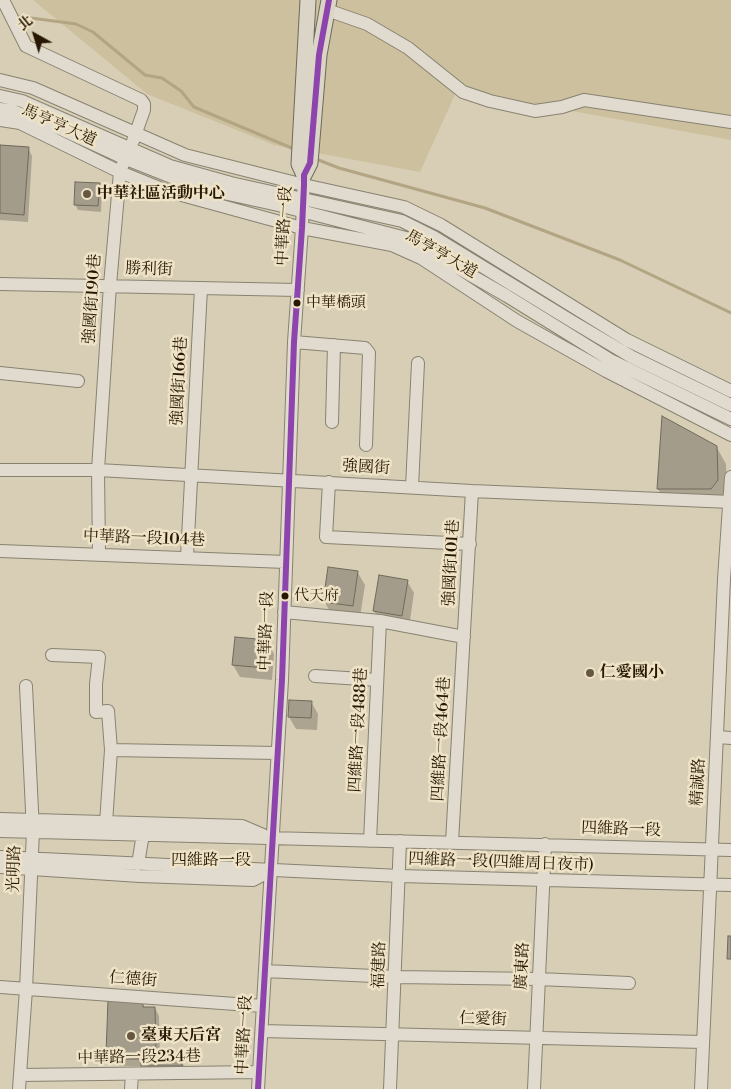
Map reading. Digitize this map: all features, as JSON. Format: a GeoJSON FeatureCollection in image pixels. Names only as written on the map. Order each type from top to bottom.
{"type":"FeatureCollection","features":[{"type":"Feature","properties":{"kind":"main road"},"geometry":{"type":"LineString","coordinates":[[304,180],[299,164],[308,0]]}},
{"type":"Feature","properties":{"kind":"main road"},"geometry":{"type":"LineString","coordinates":[[304,180],[310,163],[319,55],[328,5]]}},
{"type":"Feature","properties":{"kind":"street","name":"強國街190巷"},"geometry":{"type":"LineString","coordinates":[[3,1],[23,41],[31,50],[141,100],[144,104],[144,110],[136,134],[120,172],[110,285],[98,470],[98,554]]}},
{"type":"Feature","properties":{"kind":"street"},"geometry":{"type":"LineString","coordinates":[[328,5],[367,24],[408,48],[463,92],[490,101],[535,111],[562,107],[584,100],[731,122]]}},
{"type":"Feature","properties":{"kind":"street","name":"馬亨亨大道"},"geometry":{"type":"LineString","coordinates":[[0,80],[33,88],[185,155],[304,180],[404,207],[441,225],[625,345],[731,391]]}},
{"type":"Feature","properties":{"kind":"street","name":"馬亨亨大道"},"geometry":{"type":"LineString","coordinates":[[0,96],[22,101],[179,180],[214,191],[278,205],[406,238],[424,254]]}},
{"type":"Feature","properties":{"kind":"street","name":"馬亨亨大道"},"geometry":{"type":"LineString","coordinates":[[0,109],[13,111],[128,154],[231,183],[402,221],[434,237],[731,405]]}},
{"type":"Feature","properties":{"kind":"street","name":"馬亨亨大道"},"geometry":{"type":"LineString","coordinates":[[0,120],[20,123],[120,172],[167,191],[302,228],[392,245],[424,254],[507,296],[609,366],[731,435]]}},
{"type":"Feature","properties":{"kind":"street","name":"中華路一段"},"geometry":{"type":"LineString","coordinates":[[258,1089],[270,839],[277,753],[294,342],[304,180]]}},
{"type":"Feature","properties":{"kind":"street"},"geometry":{"type":"LineString","coordinates":[[434,237],[441,225]]}},
{"type":"Feature","properties":{"kind":"street","name":"勝利街"},"geometry":{"type":"LineString","coordinates":[[0,284],[298,290]]}},
{"type":"Feature","properties":{"kind":"street","name":"強國街166巷"},"geometry":{"type":"LineString","coordinates":[[187,558],[201,288]]}},
{"type":"Feature","properties":{"kind":"street"},"geometry":{"type":"LineString","coordinates":[[294,342],[364,348],[369,353],[366,445]]}},
{"type":"Feature","properties":{"kind":"street"},"geometry":{"type":"LineString","coordinates":[[332,422],[334,345]]}},
{"type":"Feature","properties":{"kind":"street"},"geometry":{"type":"LineString","coordinates":[[412,487],[418,363]]}},
{"type":"Feature","properties":{"kind":"street","name":"馬亨亨大道"},"geometry":{"type":"LineString","coordinates":[[609,366],[731,419]]}},
{"type":"Feature","properties":{"kind":"street"},"geometry":{"type":"LineString","coordinates":[[0,373],[78,381]]}},
{"type":"Feature","properties":{"kind":"street","name":"強國街"},"geometry":{"type":"LineString","coordinates":[[0,470],[98,470],[472,491],[730,502]]}},
{"type":"Feature","properties":{"kind":"street","name":"精誠路"},"geometry":{"type":"LineString","coordinates":[[701,1089],[718,738],[726,677],[731,477]]}},
{"type":"Feature","properties":{"kind":"street"},"geometry":{"type":"LineString","coordinates":[[330,482],[326,537],[470,544]]}},
{"type":"Feature","properties":{"kind":"street","name":"強國街101巷"},"geometry":{"type":"LineString","coordinates":[[464,637],[472,491]]}},
{"type":"Feature","properties":{"kind":"street","name":"中華路一段104巷"},"geometry":{"type":"LineString","coordinates":[[0,551],[286,562]]}},
{"type":"Feature","properties":{"kind":"street"},"geometry":{"type":"LineString","coordinates":[[284,612],[380,621],[464,637]]}},
{"type":"Feature","properties":{"kind":"street","name":"四維路一段488巷"},"geometry":{"type":"LineString","coordinates":[[370,841],[380,621]]}},
{"type":"Feature","properties":{"kind":"street","name":"四維路一段464巷"},"geometry":{"type":"LineString","coordinates":[[452,842],[464,637]]}},
{"type":"Feature","properties":{"kind":"street"},"geometry":{"type":"LineString","coordinates":[[52,655],[99,657],[96,684],[96,712],[108,711],[111,750],[106,823]]}},
{"type":"Feature","properties":{"kind":"street"},"geometry":{"type":"LineString","coordinates":[[315,676],[377,680]]}},
{"type":"Feature","properties":{"kind":"street","name":"光明路"},"geometry":{"type":"LineString","coordinates":[[19,1089],[26,989],[33,825],[26,686]]}},
{"type":"Feature","properties":{"kind":"street"},"geometry":{"type":"LineString","coordinates":[[718,738],[731,738]]}},
{"type":"Feature","properties":{"kind":"street"},"geometry":{"type":"LineString","coordinates":[[111,750],[277,753]]}},
{"type":"Feature","properties":{"kind":"street","name":"四維路一段"},"geometry":{"type":"LineString","coordinates":[[0,819],[33,825],[143,834],[270,839],[545,844],[731,850]]}},
{"type":"Feature","properties":{"kind":"street","name":"四維路一段"},"geometry":{"type":"LineString","coordinates":[[0,831],[33,825],[106,823],[242,826],[270,839]]}},
{"type":"Feature","properties":{"kind":"street"},"geometry":{"type":"LineString","coordinates":[[138,864],[143,834]]}},
{"type":"Feature","properties":{"kind":"street","name":"福建路"},"geometry":{"type":"LineString","coordinates":[[390,1089],[394,1034],[400,841]]}},
{"type":"Feature","properties":{"kind":"street","name":"廣東路"},"geometry":{"type":"LineString","coordinates":[[534,1089],[545,844]]}},
{"type":"Feature","properties":{"kind":"street","name":"四維路一段"},"geometry":{"type":"LineString","coordinates":[[0,858],[32,864],[140,876],[253,880],[270,870]]}},
{"type":"Feature","properties":{"kind":"street","name":"四維路一段"},"geometry":{"type":"LineString","coordinates":[[0,867],[32,864],[138,864],[270,870]]}},
{"type":"Feature","properties":{"kind":"street","name":"四維路一段(四維周日夜市)"},"geometry":{"type":"LineString","coordinates":[[270,870],[731,886]]}},
{"type":"Feature","properties":{"kind":"street"},"geometry":{"type":"LineString","coordinates":[[265,971],[396,977],[539,979],[629,983]]}},
{"type":"Feature","properties":{"kind":"street","name":"仁德街"},"geometry":{"type":"LineString","coordinates":[[0,988],[263,1006]]}},
{"type":"Feature","properties":{"kind":"street","name":"仁愛街"},"geometry":{"type":"LineString","coordinates":[[262,1030],[703,1042]]}},
{"type":"Feature","properties":{"kind":"street","name":"中華路一段234巷"},"geometry":{"type":"LineString","coordinates":[[20,1076],[259,1072]]}},
{"type":"Feature","properties":{"kind":"street"},"geometry":{"type":"LineString","coordinates":[[131,1089],[132,1074]]}},
{"type":"Feature","properties":{"kind":"shaded area"},"geometry":{"type":"Polygon","coordinates":[[[33,0],[731,0],[731,140],[457,90],[420,172],[274,145],[147,94],[33,0]]]}},
{"type":"Feature","properties":{"kind":"building"},"geometry":{"type":"Polygon","coordinates":[[[0,145],[29,147],[24,215],[0,213],[0,145]]]}},
{"type":"Feature","properties":{"kind":"building","name":"中華社區活動中心"},"geometry":{"type":"Polygon","coordinates":[[[75,182],[100,183],[98,206],[74,205],[75,182]]]}},
{"type":"Feature","properties":{"kind":"building"},"geometry":{"type":"Polygon","coordinates":[[[662,416],[717,446],[718,480],[711,489],[657,489],[662,416]]]}},
{"type":"Feature","properties":{"kind":"building"},"geometry":{"type":"Polygon","coordinates":[[[328,567],[358,571],[353,606],[323,602],[328,567]]]}},
{"type":"Feature","properties":{"kind":"building"},"geometry":{"type":"Polygon","coordinates":[[[379,575],[408,580],[402,616],[373,611],[379,575]]]}},
{"type":"Feature","properties":{"kind":"building"},"geometry":{"type":"Polygon","coordinates":[[[235,637],[268,640],[265,668],[232,665],[235,637]]]}},
{"type":"Feature","properties":{"kind":"building"},"geometry":{"type":"Polygon","coordinates":[[[289,700],[312,701],[311,718],[288,717],[289,700]]]}},
{"type":"Feature","properties":{"kind":"building"},"geometry":{"type":"Polygon","coordinates":[[[728,936],[731,936],[731,959],[727,959],[728,936]]]}},
{"type":"Feature","properties":{"kind":"building","name":"臺東天后宮"},"geometry":{"type":"Polygon","coordinates":[[[108,1000],[143,1002],[143,1007],[155,1007],[156,1056],[164,1055],[165,1060],[182,1059],[182,1066],[141,1066],[141,1059],[114,1059],[115,1055],[106,1054],[108,1000]]]}},
{"type":"Feature","properties":{"kind":"waterway"},"geometry":{"type":"LineString","coordinates":[[16,16],[76,24],[93,32],[145,75],[162,78],[181,91],[194,107],[294,149]]}},
{"type":"Feature","properties":{"kind":"waterway"},"geometry":{"type":"LineString","coordinates":[[316,159],[339,168],[485,208],[620,260],[731,313]]}},
{"type":"Feature","properties":{"kind":"transit line"},"geometry":{"type":"LineString","coordinates":[[258,1089],[282,680],[294,342],[304,175],[310,163],[319,55],[329,0]]}},
{"type":"Feature","properties":{"kind":"place","name":"中華社區活動中心"},"geometry":{"type":"Point","coordinates":[87,194]}},
{"type":"Feature","properties":{"kind":"place","name":"中華橋頭"},"geometry":{"type":"Point","coordinates":[297,303]}},
{"type":"Feature","properties":{"kind":"place","name":"代天府"},"geometry":{"type":"Point","coordinates":[285,596]}},
{"type":"Feature","properties":{"kind":"place","name":"仁愛國小"},"geometry":{"type":"Point","coordinates":[590,673]}},
{"type":"Feature","properties":{"kind":"place","name":"臺東天后宮"},"geometry":{"type":"Point","coordinates":[131,1036]}}]}
